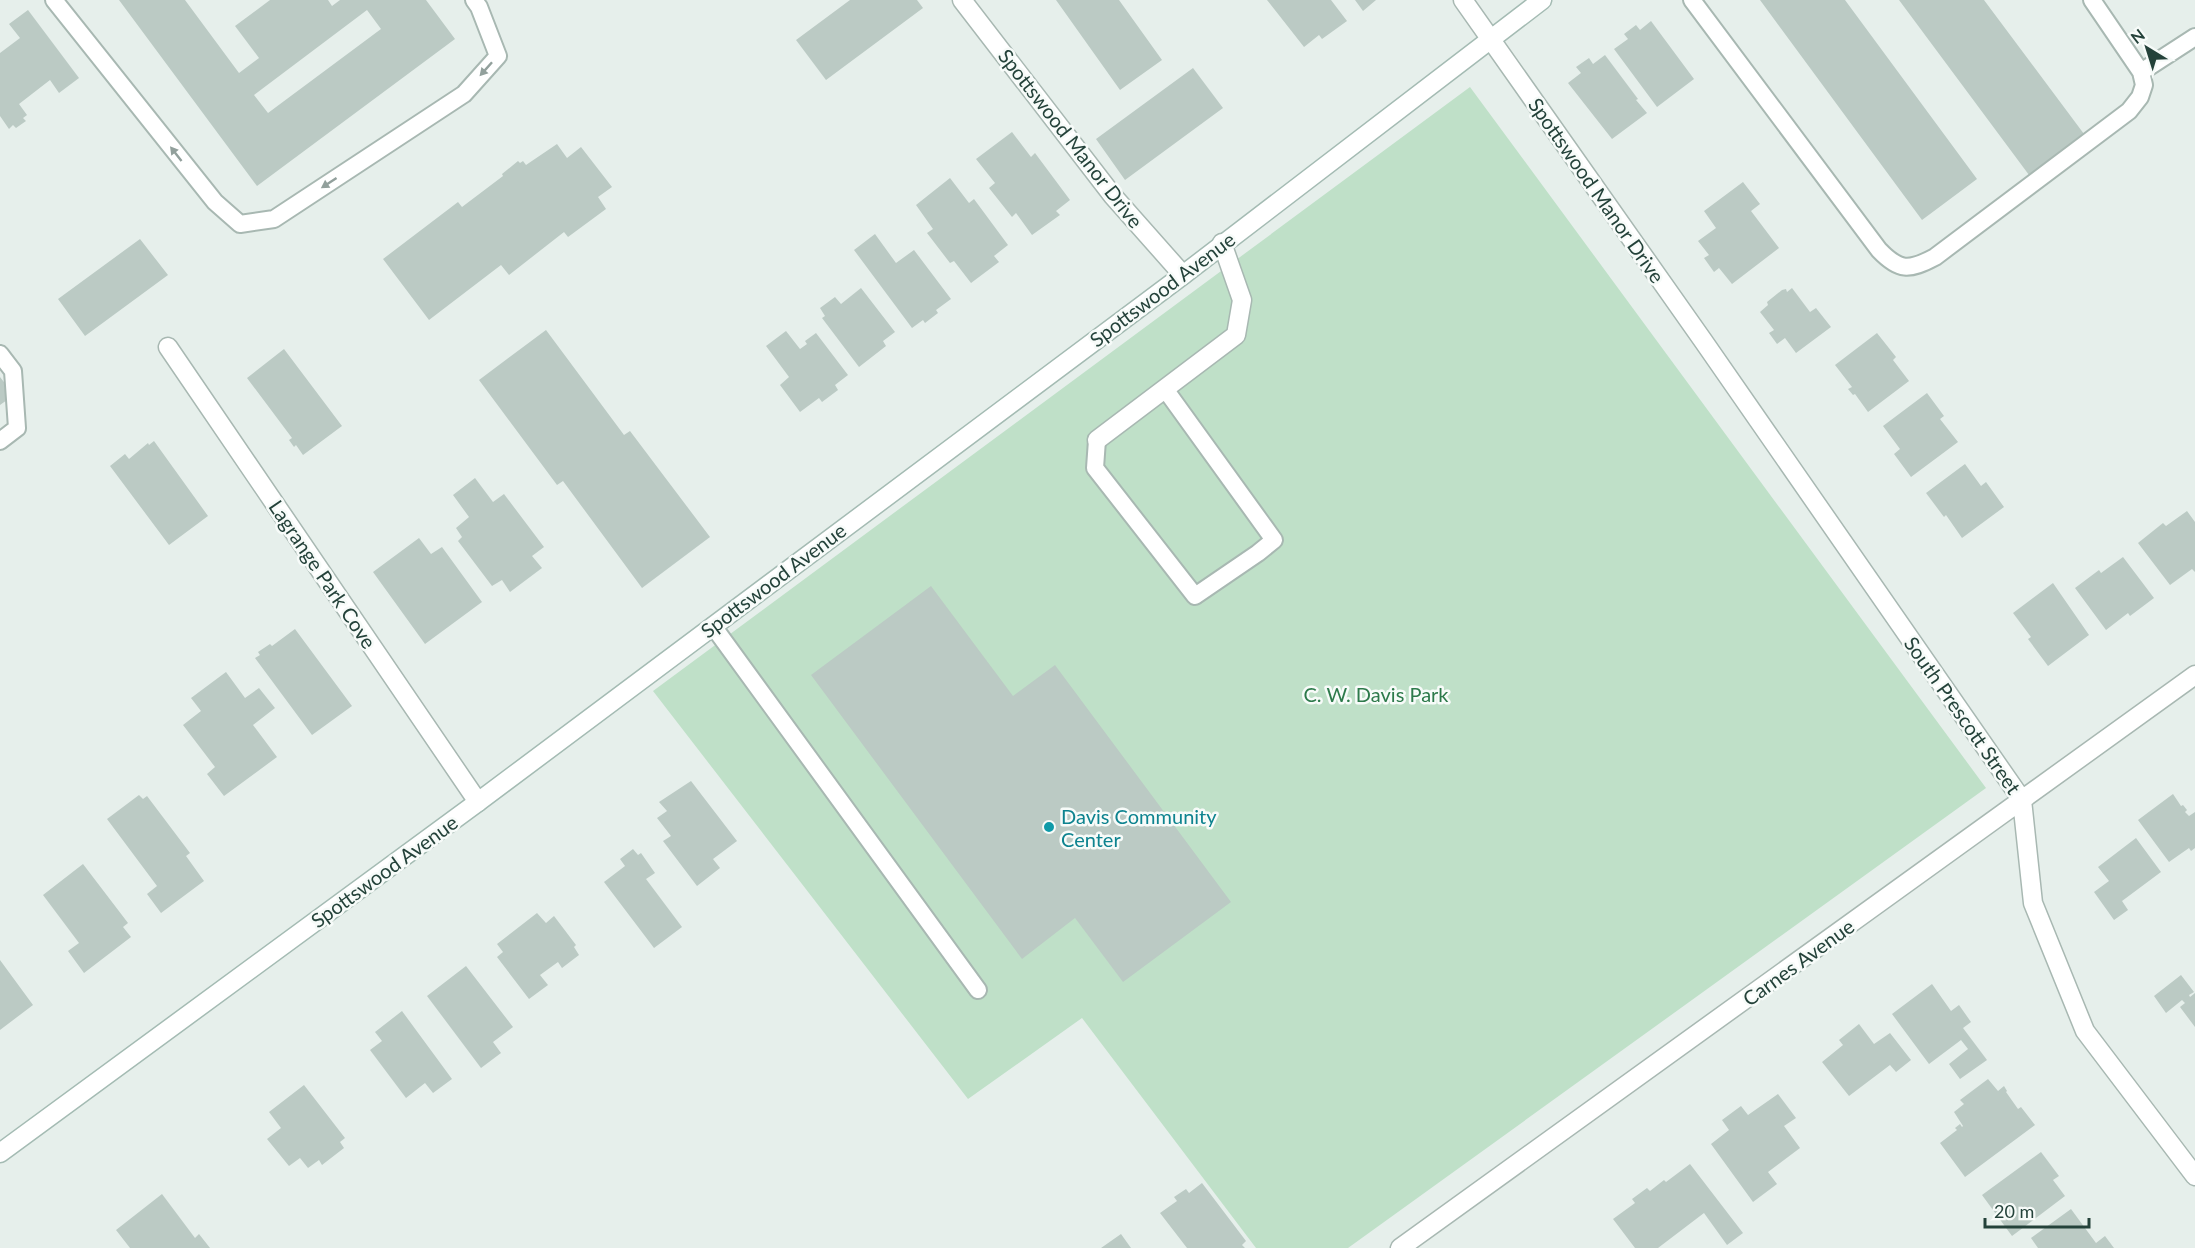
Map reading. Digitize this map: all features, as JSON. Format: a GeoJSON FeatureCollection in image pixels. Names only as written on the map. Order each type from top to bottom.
{"type":"FeatureCollection","features":[{"type":"Feature","properties":{"kind":"street","name":"Spottswood Manor Drive"},"geometry":{"type":"LineString","coordinates":[[962,0],[1113,196],[1183,274]]}},
{"type":"Feature","properties":{"kind":"street"},"geometry":{"type":"LineString","coordinates":[[1463,0],[1491,39]]}},
{"type":"Feature","properties":{"kind":"street","name":"Spottswood Avenue"},"geometry":{"type":"LineString","coordinates":[[0,1153],[478,802],[1183,274],[1542,0]]}},
{"type":"Feature","properties":{"kind":"street","name":"Spottswood Manor Drive"},"geometry":{"type":"LineString","coordinates":[[1491,39],[1704,342]]}},
{"type":"Feature","properties":{"kind":"street"},"geometry":{"type":"LineString","coordinates":[[1097,440],[1236,335],[1242,300],[1222,243]]}},
{"type":"Feature","properties":{"kind":"street","name":"South Prescott Street"},"geometry":{"type":"LineString","coordinates":[[1704,342],[2022,800],[2033,903],[2085,1031],[2195,1176]]}},
{"type":"Feature","properties":{"kind":"street","name":"Lagrange Park Cove"},"geometry":{"type":"LineString","coordinates":[[168,347],[478,802]]}},
{"type":"Feature","properties":{"kind":"street","name":"Carnes Avenue"},"geometry":{"type":"LineString","coordinates":[[1400,1248],[2195,675]]}},
{"type":"Feature","properties":{"kind":"lane"},"geometry":{"type":"LineString","coordinates":[[54,0],[215,202],[240,224],[274,219],[464,94],[498,56],[479,7],[474,0]]}},
{"type":"Feature","properties":{"kind":"lane"},"geometry":{"type":"LineString","coordinates":[[1692,0],[1879,250],[1890,262],[1901,268],[1935,257],[2129,111],[2140,97],[2144,85],[2141,72],[2092,0]]}},
{"type":"Feature","properties":{"kind":"lane"},"geometry":{"type":"LineString","coordinates":[[2141,72],[2195,37]]}},
{"type":"Feature","properties":{"kind":"lane"},"geometry":{"type":"LineString","coordinates":[[0,354],[13,371],[17,428],[0,441]]}},
{"type":"Feature","properties":{"kind":"lane"},"geometry":{"type":"LineString","coordinates":[[1097,440],[1095,468],[1195,596],[1258,553],[1274,540],[1165,389]]}},
{"type":"Feature","properties":{"kind":"lane"},"geometry":{"type":"LineString","coordinates":[[713,626],[978,990]]}},
{"type":"Feature","properties":{"kind":"green space","name":"C. W. Davis Park"},"geometry":{"type":"Polygon","coordinates":[[[1470,87],[1986,788],[1348,1248],[1256,1248],[1082,1018],[968,1099],[653,691],[1470,87]]]}},
{"type":"Feature","properties":{"kind":"building"},"geometry":{"type":"Polygon","coordinates":[[[119,0],[185,0],[239,73],[259,58],[235,26],[270,0],[328,0],[332,6],[340,0],[426,0],[455,39],[257,186],[119,0]],[[367,10],[254,95],[268,113],[381,29],[367,10]]]}},
{"type":"Feature","properties":{"kind":"building"},"geometry":{"type":"Polygon","coordinates":[[[850,0],[917,0],[923,8],[826,80],[796,40],[850,0]]]}},
{"type":"Feature","properties":{"kind":"building"},"geometry":{"type":"Polygon","coordinates":[[[1056,0],[1119,0],[1162,60],[1120,90],[1056,0]]]}},
{"type":"Feature","properties":{"kind":"building"},"geometry":{"type":"Polygon","coordinates":[[[1267,0],[1331,0],[1347,21],[1322,39],[1319,35],[1304,47],[1267,0]]]}},
{"type":"Feature","properties":{"kind":"building"},"geometry":{"type":"Polygon","coordinates":[[[1355,0],[1376,0],[1363,11],[1355,0]]]}},
{"type":"Feature","properties":{"kind":"building"},"geometry":{"type":"Polygon","coordinates":[[[1760,0],[1845,0],[1977,179],[1922,220],[1760,0]]]}},
{"type":"Feature","properties":{"kind":"building"},"geometry":{"type":"Polygon","coordinates":[[[1899,0],[1984,0],[2084,134],[2029,175],[1899,0]]]}},
{"type":"Feature","properties":{"kind":"building"},"geometry":{"type":"Polygon","coordinates":[[[28,10],[79,78],[59,93],[50,80],[19,104],[27,115],[23,118],[26,121],[16,128],[13,125],[9,129],[0,116],[0,53],[20,38],[9,24],[28,10]]]}},
{"type":"Feature","properties":{"kind":"building"},"geometry":{"type":"Polygon","coordinates":[[[1651,21],[1694,79],[1657,107],[1614,49],[1628,39],[1624,34],[1636,25],[1640,30],[1651,21]]]}},
{"type":"Feature","properties":{"kind":"building"},"geometry":{"type":"Polygon","coordinates":[[[1605,55],[1647,113],[1612,139],[1568,83],[1581,73],[1576,67],[1589,58],[1593,64],[1605,55]]]}},
{"type":"Feature","properties":{"kind":"building"},"geometry":{"type":"Polygon","coordinates":[[[1193,68],[1223,108],[1125,180],[1096,139],[1193,68]]]}},
{"type":"Feature","properties":{"kind":"building"},"geometry":{"type":"Polygon","coordinates":[[[1012,132],[1031,157],[1035,153],[1070,200],[1056,211],[1060,215],[1032,235],[1016,213],[1012,217],[989,188],[995,183],[976,159],[1012,132]]]}},
{"type":"Feature","properties":{"kind":"building"},"geometry":{"type":"Polygon","coordinates":[[[557,144],[567,158],[581,147],[612,187],[598,197],[606,209],[568,237],[564,232],[509,275],[501,265],[429,320],[383,259],[458,202],[462,207],[503,176],[502,174],[518,161],[520,163],[523,161],[526,165],[557,144]]]}},
{"type":"Feature","properties":{"kind":"building"},"geometry":{"type":"Polygon","coordinates":[[[950,178],[969,203],[974,199],[1008,245],[994,256],[999,262],[971,283],[954,261],[950,263],[927,233],[933,229],[916,205],[950,178]]]}},
{"type":"Feature","properties":{"kind":"building"},"geometry":{"type":"Polygon","coordinates":[[[1743,182],[1760,204],[1751,211],[1779,248],[1732,284],[1719,268],[1714,272],[1704,258],[1709,255],[1698,241],[1716,228],[1704,211],[1743,182]]]}},
{"type":"Feature","properties":{"kind":"building"},"geometry":{"type":"Polygon","coordinates":[[[875,234],[896,263],[914,250],[951,299],[936,310],[938,313],[925,323],[923,320],[912,328],[854,250],[875,234]]]}},
{"type":"Feature","properties":{"kind":"building"},"geometry":{"type":"Polygon","coordinates":[[[140,239],[168,275],[85,336],[58,299],[140,239]]]}},
{"type":"Feature","properties":{"kind":"building"},"geometry":{"type":"Polygon","coordinates":[[[861,288],[895,332],[883,341],[886,346],[859,367],[822,318],[825,316],[820,308],[835,297],[841,304],[861,288]]]}},
{"type":"Feature","properties":{"kind":"building"},"geometry":{"type":"Polygon","coordinates":[[[1792,288],[1810,312],[1816,308],[1831,327],[1796,353],[1785,338],[1777,344],[1769,333],[1774,330],[1760,312],[1768,305],[1767,302],[1782,290],[1786,289],[1787,292],[1792,288]]]}},
{"type":"Feature","properties":{"kind":"building"},"geometry":{"type":"Polygon","coordinates":[[[546,330],[624,435],[630,431],[710,537],[642,588],[563,481],[557,485],[479,380],[546,330]]]}},
{"type":"Feature","properties":{"kind":"building"},"geometry":{"type":"Polygon","coordinates":[[[786,331],[800,349],[807,344],[805,341],[816,333],[848,375],[835,385],[838,390],[822,402],[819,398],[800,412],[780,385],[789,377],[766,346],[786,331]]]}},
{"type":"Feature","properties":{"kind":"building"},"geometry":{"type":"Polygon","coordinates":[[[1877,333],[1896,357],[1893,360],[1909,381],[1868,412],[1855,394],[1853,395],[1848,389],[1852,387],[1835,365],[1877,333]]]}},
{"type":"Feature","properties":{"kind":"building"},"geometry":{"type":"Polygon","coordinates":[[[284,349],[342,426],[303,455],[296,445],[294,447],[289,440],[292,438],[247,378],[284,349]]]}},
{"type":"Feature","properties":{"kind":"building"},"geometry":{"type":"Polygon","coordinates":[[[0,377],[14,395],[0,405],[0,377]]]}},
{"type":"Feature","properties":{"kind":"building"},"geometry":{"type":"Polygon","coordinates":[[[1927,393],[1944,416],[1940,419],[1958,442],[1911,477],[1894,454],[1900,449],[1883,426],[1927,393]]]}},
{"type":"Feature","properties":{"kind":"building"},"geometry":{"type":"Polygon","coordinates":[[[154,441],[208,516],[169,545],[110,466],[125,454],[129,459],[148,443],[149,445],[154,441]]]}},
{"type":"Feature","properties":{"kind":"building"},"geometry":{"type":"Polygon","coordinates":[[[1965,464],[1981,486],[1986,482],[2004,507],[1962,538],[1946,515],[1944,517],[1926,493],[1965,464]]]}},
{"type":"Feature","properties":{"kind":"building"},"geometry":{"type":"Polygon","coordinates":[[[475,478],[493,502],[504,494],[544,547],[532,556],[542,568],[510,592],[502,580],[492,586],[458,541],[462,537],[456,528],[469,517],[453,495],[475,478]]]}},
{"type":"Feature","properties":{"kind":"building"},"geometry":{"type":"Polygon","coordinates":[[[2187,511],[2195,522],[2195,572],[2192,569],[2170,585],[2138,543],[2163,523],[2166,526],[2187,511]]]}},
{"type":"Feature","properties":{"kind":"building"},"geometry":{"type":"Polygon","coordinates":[[[419,538],[431,554],[442,547],[482,602],[425,644],[373,572],[419,538]]]}},
{"type":"Feature","properties":{"kind":"building"},"geometry":{"type":"Polygon","coordinates":[[[2123,557],[2154,598],[2130,616],[2128,613],[2106,630],[2075,588],[2099,570],[2101,573],[2123,557]]]}},
{"type":"Feature","properties":{"kind":"building"},"geometry":{"type":"Polygon","coordinates":[[[2053,583],[2089,635],[2048,666],[2028,639],[2031,637],[2013,613],[2053,583]]]}},
{"type":"Feature","properties":{"kind":"building","name":"Davis Community Center"},"geometry":{"type":"Polygon","coordinates":[[[931,586],[1013,696],[1055,665],[1231,902],[1123,982],[1075,918],[1022,959],[811,675],[931,586]]]}},
{"type":"Feature","properties":{"kind":"building"},"geometry":{"type":"Polygon","coordinates":[[[295,629],[352,706],[312,735],[255,658],[260,655],[258,652],[270,644],[272,646],[295,629]]]}},
{"type":"Feature","properties":{"kind":"building"},"geometry":{"type":"Polygon","coordinates":[[[226,672],[245,698],[259,688],[275,708],[253,725],[277,757],[224,796],[207,774],[215,767],[183,725],[201,711],[191,698],[226,672]]]}},
{"type":"Feature","properties":{"kind":"building"},"geometry":{"type":"Polygon","coordinates":[[[691,781],[737,841],[713,859],[720,868],[697,886],[663,841],[671,836],[657,818],[667,811],[659,802],[691,781]]]}},
{"type":"Feature","properties":{"kind":"building"},"geometry":{"type":"Polygon","coordinates":[[[2173,794],[2181,806],[2183,805],[2187,810],[2185,812],[2189,816],[2195,812],[2195,848],[2191,851],[2189,848],[2169,862],[2138,820],[2173,794]]]}},
{"type":"Feature","properties":{"kind":"building"},"geometry":{"type":"Polygon","coordinates":[[[139,795],[143,799],[147,796],[190,853],[186,856],[204,881],[161,913],[147,894],[157,886],[107,819],[139,795]]]}},
{"type":"Feature","properties":{"kind":"building"},"geometry":{"type":"Polygon","coordinates":[[[2136,838],[2161,872],[2122,901],[2128,910],[2114,920],[2094,892],[2109,881],[2098,867],[2136,838]]]}},
{"type":"Feature","properties":{"kind":"building"},"geometry":{"type":"Polygon","coordinates":[[[633,849],[638,855],[641,853],[655,873],[646,879],[682,927],[654,948],[604,882],[625,866],[620,859],[633,849]]]}},
{"type":"Feature","properties":{"kind":"building"},"geometry":{"type":"Polygon","coordinates":[[[83,864],[128,923],[123,927],[131,937],[84,973],[68,951],[79,943],[43,895],[83,864]]]}},
{"type":"Feature","properties":{"kind":"building"},"geometry":{"type":"Polygon","coordinates":[[[537,913],[546,923],[554,916],[576,945],[574,947],[579,955],[562,968],[558,962],[540,975],[548,985],[529,999],[497,957],[503,952],[497,944],[537,913]]]}},
{"type":"Feature","properties":{"kind":"building"},"geometry":{"type":"Polygon","coordinates":[[[0,960],[33,1005],[0,1030],[0,960]]]}},
{"type":"Feature","properties":{"kind":"building"},"geometry":{"type":"Polygon","coordinates":[[[466,966],[513,1027],[493,1042],[501,1053],[481,1068],[427,996],[466,966]]]}},
{"type":"Feature","properties":{"kind":"building"},"geometry":{"type":"Polygon","coordinates":[[[2181,975],[2194,992],[2189,995],[2190,997],[2195,993],[2195,1027],[2180,1007],[2185,1003],[2182,1000],[2166,1013],[2154,996],[2181,975]]]}},
{"type":"Feature","properties":{"kind":"building"},"geometry":{"type":"Polygon","coordinates":[[[1932,984],[1951,1011],[1959,1005],[1971,1022],[1963,1028],[1987,1060],[1960,1079],[1949,1064],[1968,1049],[1961,1040],[1929,1064],[1892,1014],[1932,984]]]}},
{"type":"Feature","properties":{"kind":"building"},"geometry":{"type":"Polygon","coordinates":[[[402,1011],[452,1079],[433,1093],[425,1083],[406,1098],[370,1050],[382,1041],[375,1032],[402,1011]]]}},
{"type":"Feature","properties":{"kind":"building"},"geometry":{"type":"Polygon","coordinates":[[[1859,1024],[1874,1044],[1890,1033],[1911,1060],[1896,1072],[1890,1065],[1849,1096],[1822,1062],[1843,1045],[1839,1040],[1859,1024]]]}},
{"type":"Feature","properties":{"kind":"building"},"geometry":{"type":"Polygon","coordinates":[[[1988,1079],[1998,1091],[2004,1086],[2018,1109],[2021,1107],[2035,1125],[1965,1177],[1940,1143],[1957,1130],[1955,1128],[1960,1124],[1963,1126],[1954,1112],[1964,1104],[1960,1100],[1988,1079]]]}},
{"type":"Feature","properties":{"kind":"building"},"geometry":{"type":"Polygon","coordinates":[[[304,1085],[345,1138],[340,1142],[344,1148],[322,1165],[319,1160],[308,1168],[300,1158],[289,1166],[267,1139],[281,1128],[269,1112],[304,1085]]]}},
{"type":"Feature","properties":{"kind":"building"},"geometry":{"type":"Polygon","coordinates":[[[1778,1094],[1796,1118],[1784,1126],[1800,1148],[1768,1172],[1777,1184],[1753,1202],[1711,1144],[1729,1130],[1722,1120],[1741,1106],[1748,1115],[1778,1094]]]}},
{"type":"Feature","properties":{"kind":"building"},"geometry":{"type":"Polygon","coordinates":[[[2041,1152],[2059,1176],[2053,1180],[2065,1196],[2012,1236],[1982,1195],[2041,1152]]]}},
{"type":"Feature","properties":{"kind":"building"},"geometry":{"type":"Polygon","coordinates":[[[1690,1164],[1743,1233],[1727,1245],[1704,1213],[1658,1248],[1635,1248],[1613,1219],[1635,1203],[1632,1199],[1647,1188],[1650,1191],[1690,1164]]]}},
{"type":"Feature","properties":{"kind":"building"},"geometry":{"type":"Polygon","coordinates":[[[1202,1183],[1246,1241],[1242,1245],[1245,1248],[1187,1248],[1160,1213],[1177,1201],[1174,1197],[1186,1189],[1189,1193],[1202,1183]]]}},
{"type":"Feature","properties":{"kind":"building"},"geometry":{"type":"Polygon","coordinates":[[[162,1194],[195,1238],[199,1234],[210,1248],[130,1248],[116,1230],[162,1194]]]}},
{"type":"Feature","properties":{"kind":"building"},"geometry":{"type":"Polygon","coordinates":[[[2071,1209],[2096,1243],[2105,1236],[2114,1248],[2038,1248],[2031,1238],[2071,1209]]]}},
{"type":"Feature","properties":{"kind":"building"},"geometry":{"type":"Polygon","coordinates":[[[1121,1234],[1131,1248],[1101,1248],[1121,1234]]]}},
{"type":"Feature","properties":{"kind":"place","name":"Davis Community Center"},"geometry":{"type":"Point","coordinates":[1049,827]}}]}
